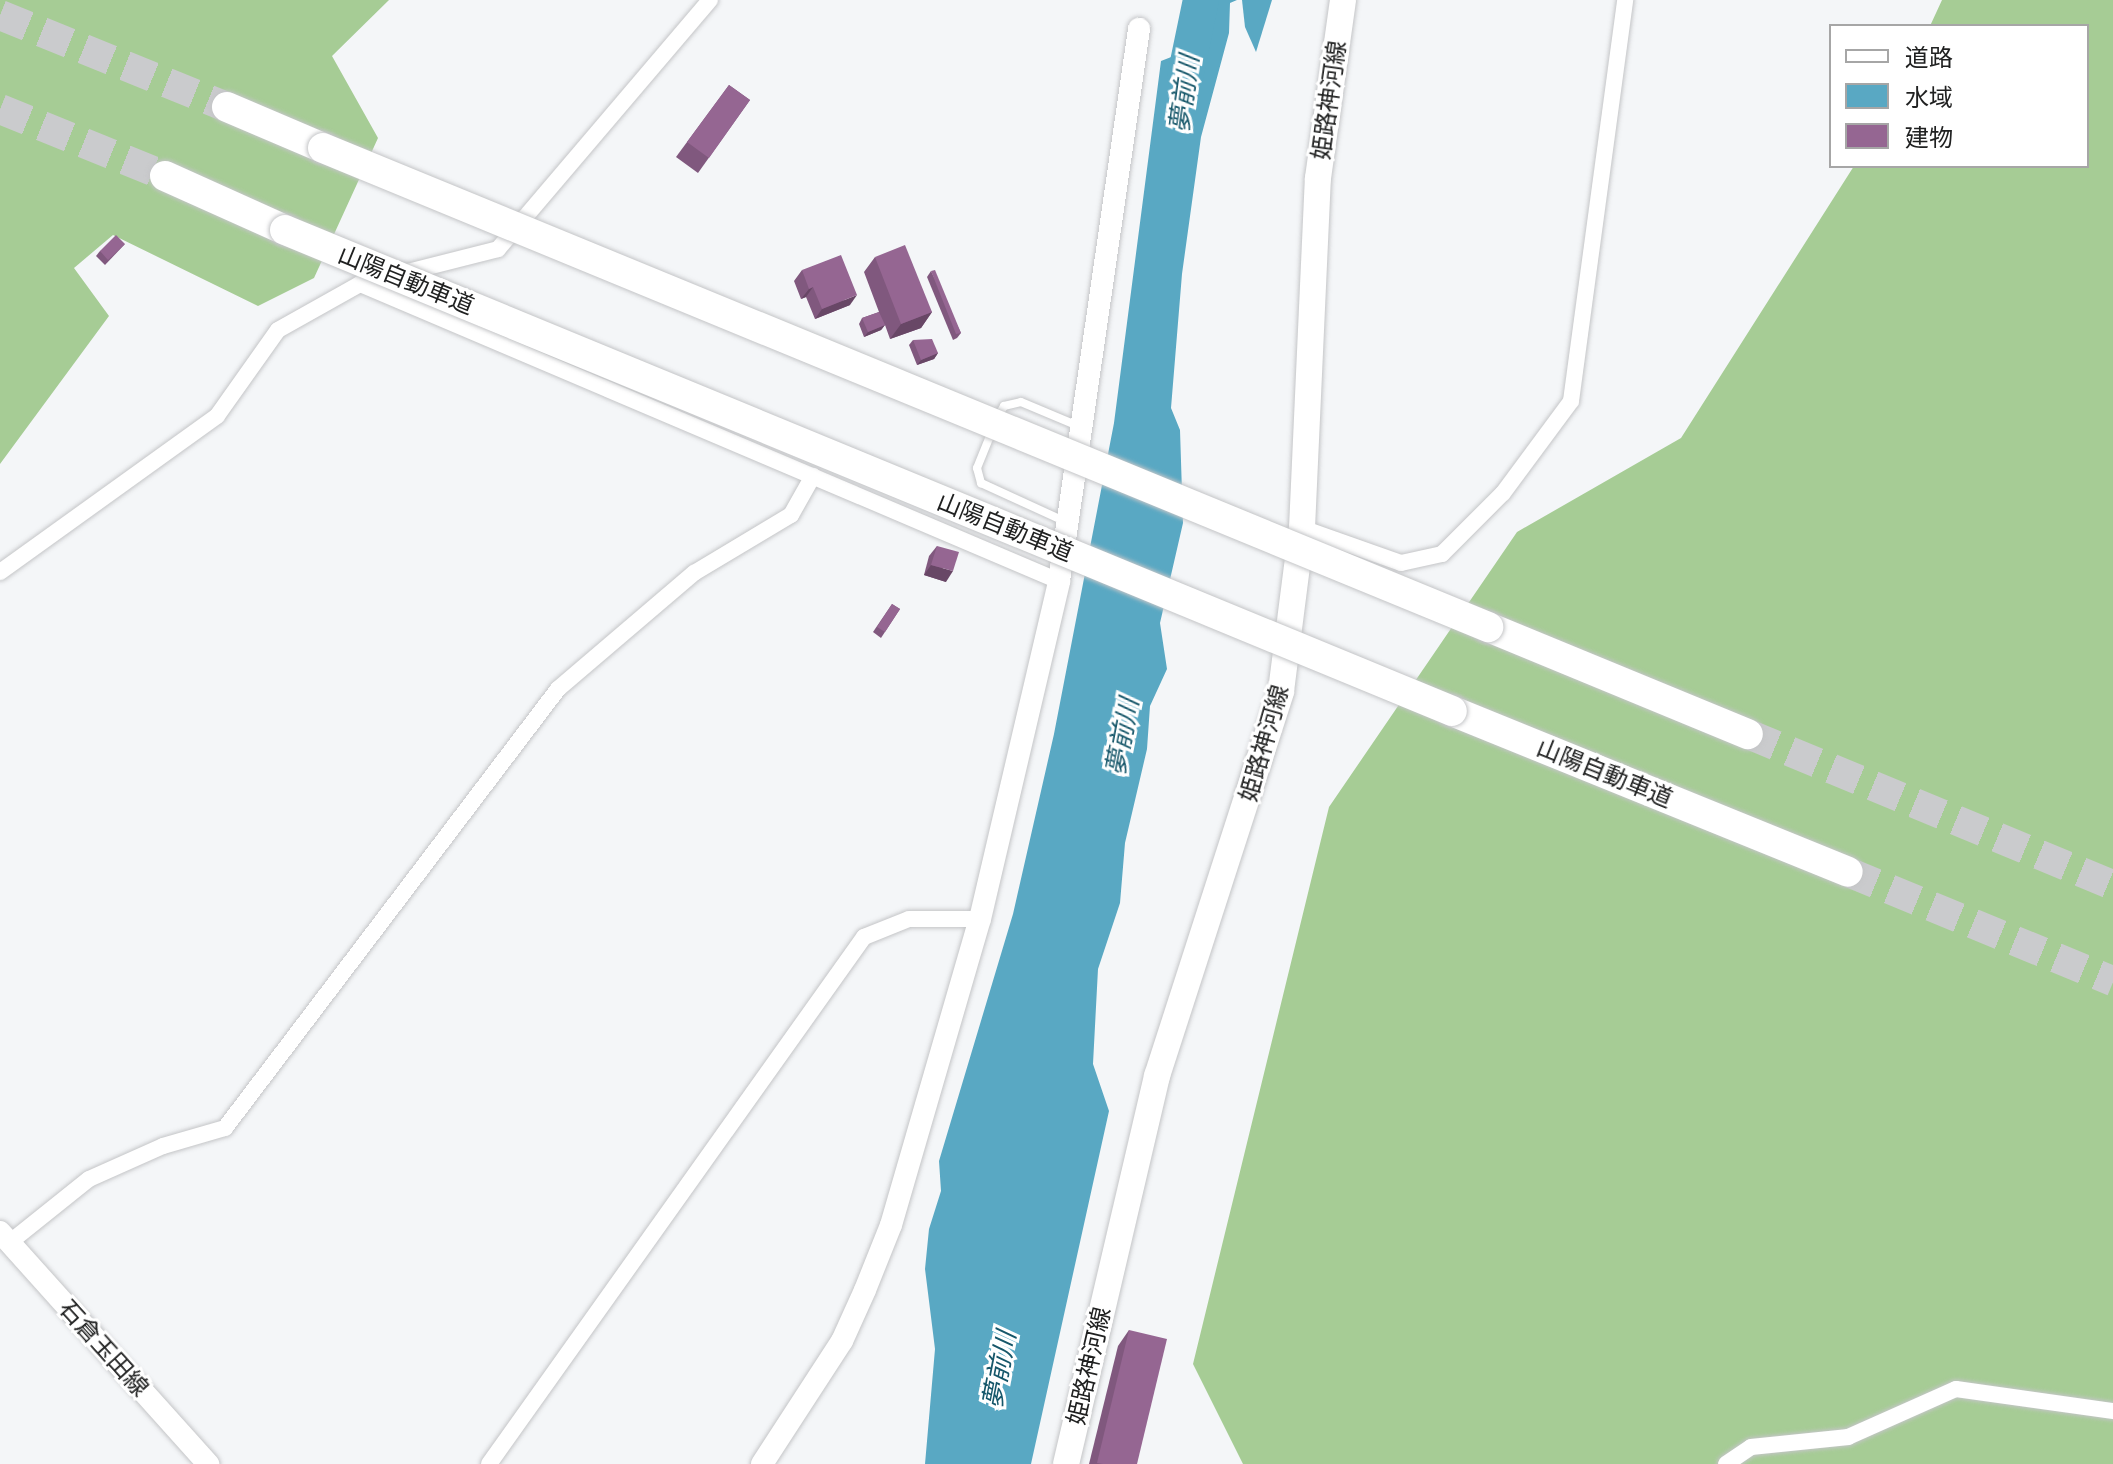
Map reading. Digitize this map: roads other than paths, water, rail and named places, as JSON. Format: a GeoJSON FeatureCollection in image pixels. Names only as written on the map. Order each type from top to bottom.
{"type":"FeatureCollection","features":[{"type":"Feature","properties":{"kind":"highway"},"geometry":{"type":"LineString","coordinates":[[227,107],[1748,734]]}},
{"type":"Feature","properties":{"kind":"highway","name":"山陽自動車道"},"geometry":{"type":"LineString","coordinates":[[165,176],[285,230],[1848,872]]}},
{"type":"Feature","properties":{"kind":"main road","name":"姫路神河線"},"geometry":{"type":"LineString","coordinates":[[1066,1464],[1157,1076],[1281,691],[1302,528],[1318,178],[1343,0]]}},
{"type":"Feature","properties":{"kind":"street"},"geometry":{"type":"LineString","coordinates":[[0,572],[217,416],[278,330],[360,284],[498,249],[710,0]]}},
{"type":"Feature","properties":{"kind":"street"},"geometry":{"type":"LineString","coordinates":[[1302,528],[1401,563],[1442,554],[1503,493],[1571,401],[1625,0]]}},
{"type":"Feature","properties":{"kind":"street"},"geometry":{"type":"LineString","coordinates":[[762,1464],[842,1341],[891,1225],[980,919],[1059,581],[1139,29]]}},
{"type":"Feature","properties":{"kind":"street"},"geometry":{"type":"LineString","coordinates":[[360,284],[1059,581]]}},
{"type":"Feature","properties":{"kind":"street"},"geometry":{"type":"LineString","coordinates":[[5,1238],[89,1179],[163,1146],[225,1128],[558,689],[694,573],[791,515],[813,476]]}},
{"type":"Feature","properties":{"kind":"street"},"geometry":{"type":"LineString","coordinates":[[489,1464],[864,937],[909,919],[980,919]]}},
{"type":"Feature","properties":{"kind":"street","name":"石倉玉田線"},"geometry":{"type":"LineString","coordinates":[[5,1238],[208,1464]]}},
{"type":"Feature","properties":{"kind":"street"},"geometry":{"type":"LineString","coordinates":[[1726,1464],[1751,1447],[1848,1437],[1956,1389],[2113,1411]]}},
{"type":"Feature","properties":{"kind":"lane"},"geometry":{"type":"LineString","coordinates":[[1067,522],[992,492],[981,483],[977,468],[998,416],[1010,402],[1021,402],[1082,427]]}},
{"type":"Feature","properties":{"kind":"water"},"geometry":{"type":"Polygon","coordinates":[[[1203,0],[1237,0],[1230,3],[1229,33],[1201,137],[1182,274],[1171,408],[1180,430],[1183,523],[1160,623],[1167,669],[1150,706],[1147,749],[1125,843],[1120,903],[1098,969],[1093,1064],[1109,1111],[1031,1464],[925,1464],[935,1349],[925,1269],[929,1229],[941,1191],[939,1161],[1013,914],[1054,734],[1114,423],[1161,61],[1184,52],[1203,0]]]}},
{"type":"Feature","properties":{"kind":"water"},"geometry":{"type":"Polygon","coordinates":[[[1242,0],[1272,0],[1256,52],[1245,27],[1242,0]]]}},
{"type":"Feature","properties":{"kind":"waterway","name":"夢前川"},"geometry":{"type":"LineString","coordinates":[[1185,77],[1201,0]]}},
{"type":"Feature","properties":{"kind":"tunnel"},"geometry":{"type":"LineString","coordinates":[[0,15],[227,107]]}},
{"type":"Feature","properties":{"kind":"tunnel"},"geometry":{"type":"LineString","coordinates":[[0,109],[165,176]]}},
{"type":"Feature","properties":{"kind":"tunnel"},"geometry":{"type":"LineString","coordinates":[[1748,734],[2113,885]]}},
{"type":"Feature","properties":{"kind":"tunnel"},"geometry":{"type":"LineString","coordinates":[[1848,872],[2113,981]]}}]}
